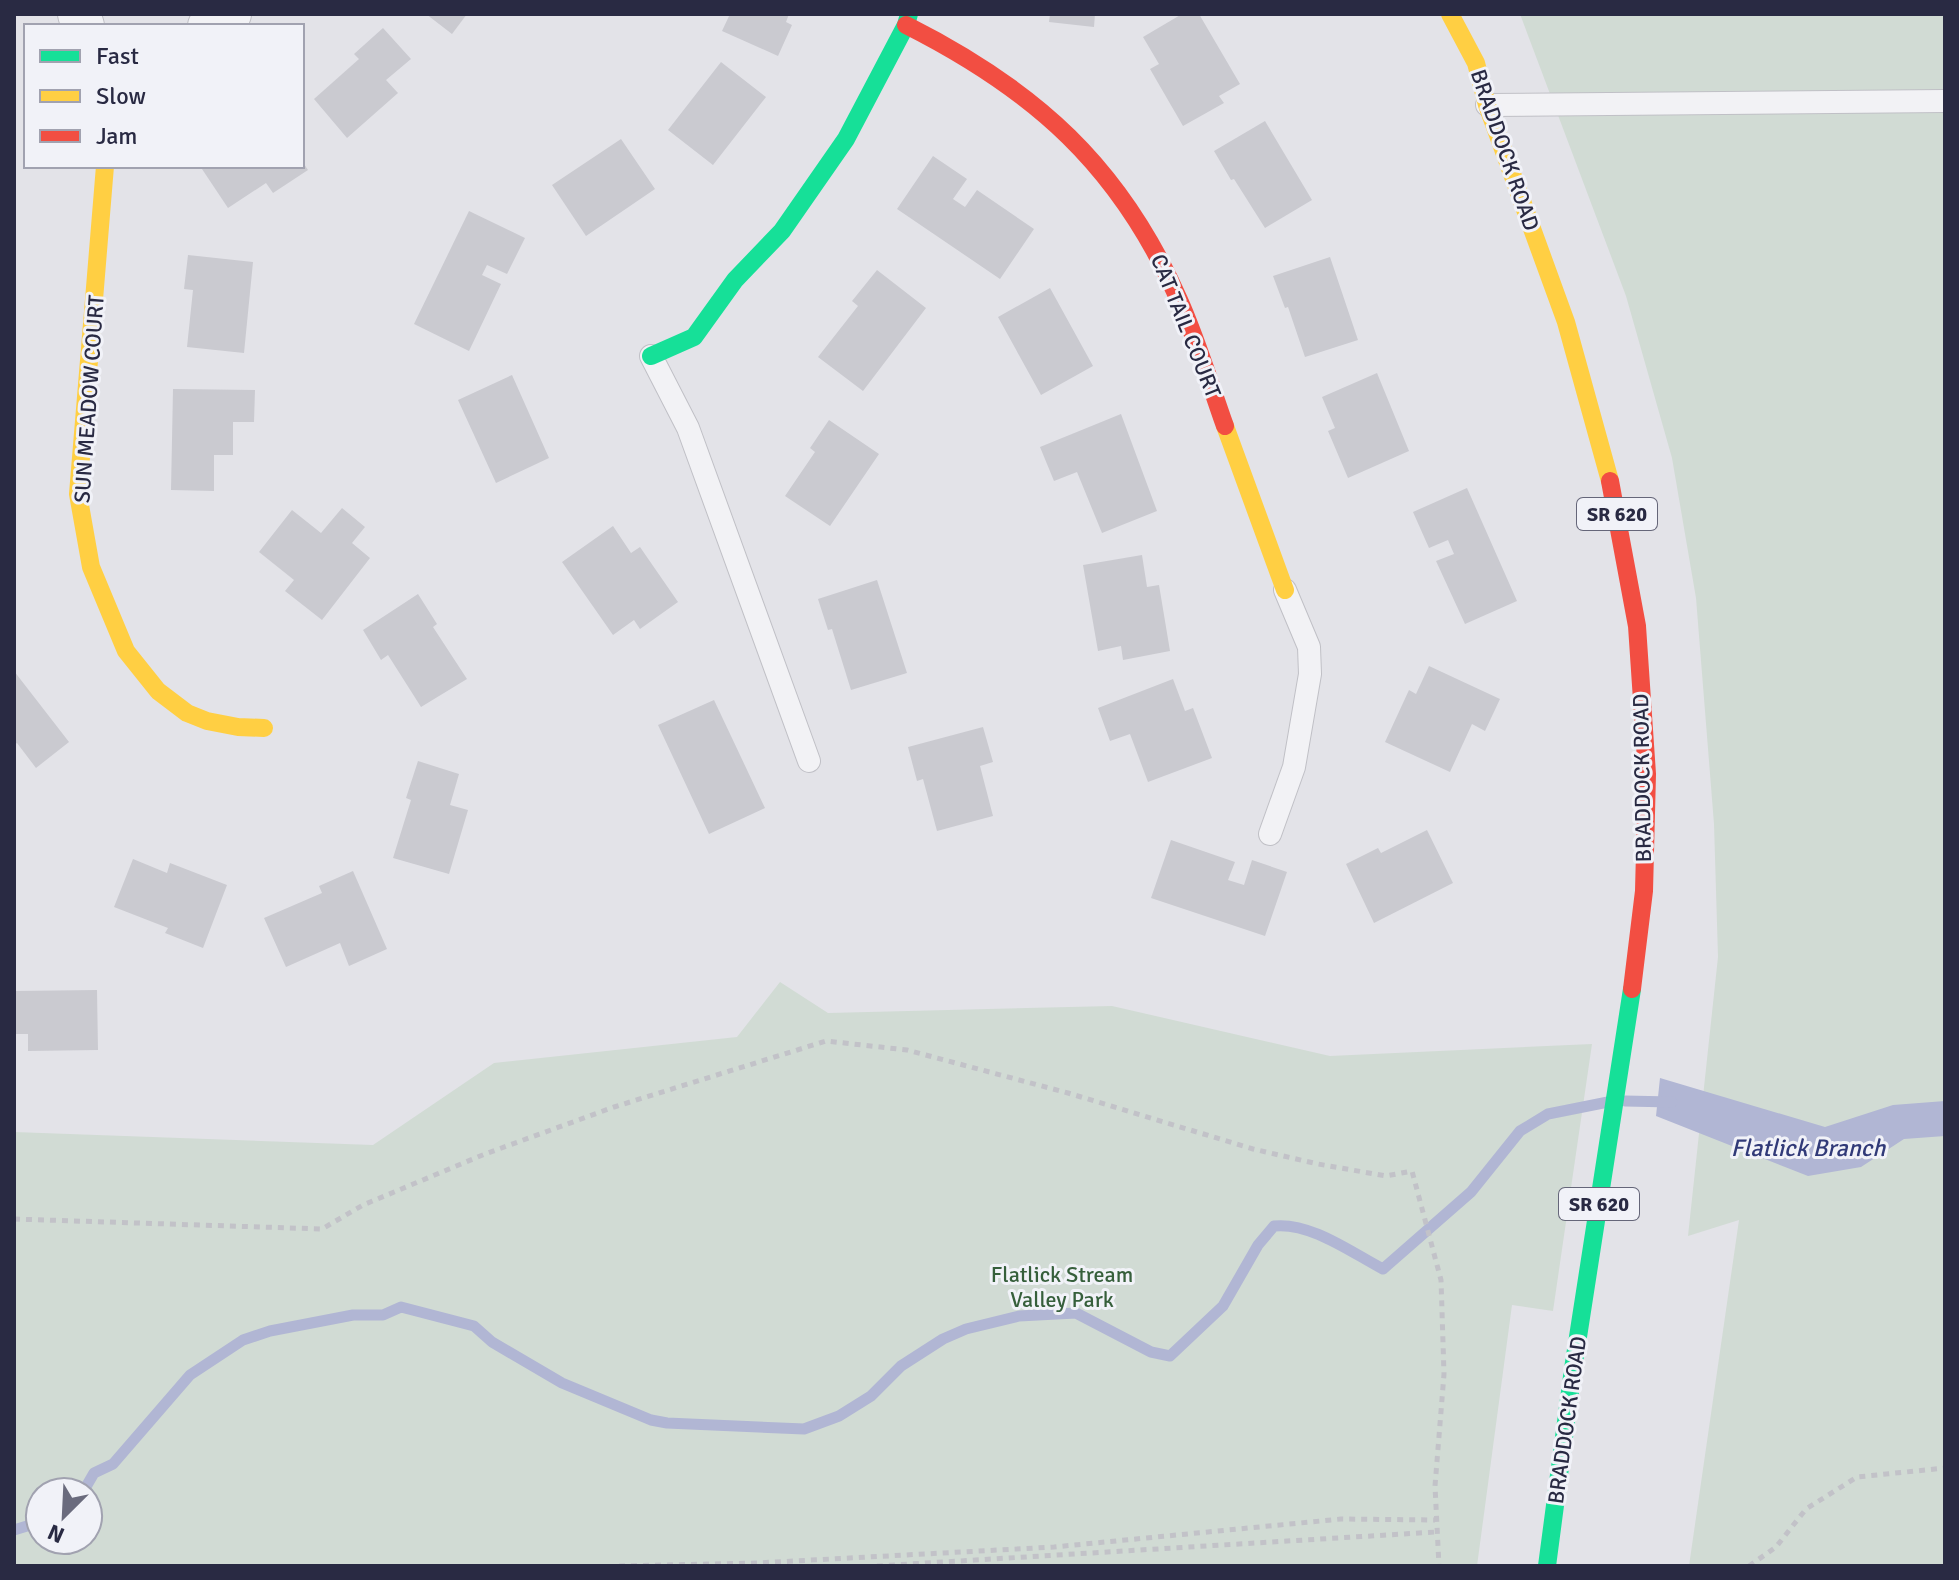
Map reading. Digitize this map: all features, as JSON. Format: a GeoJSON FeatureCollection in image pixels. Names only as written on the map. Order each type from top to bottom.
{"type":"FeatureCollection","features":[{"type":"Feature","properties":{"kind":"street"},"geometry":{"type":"LineString","coordinates":[[212,24],[230,14]]}},
{"type":"Feature","properties":{"kind":"street","name":"BRADDOCK ROAD"},"geometry":{"type":"LineString","coordinates":[[1450,14],[1476,63],[1487,105],[1566,322],[1613,491],[1637,626],[1647,774],[1644,891],[1626,1039],[1573,1369],[1547,1566]]}},
{"type":"Feature","properties":{"kind":"street"},"geometry":{"type":"LineString","coordinates":[[651,356],[694,337],[735,280],[782,231],[846,139],[907,20]]}},
{"type":"Feature","properties":{"kind":"street","name":"CAT TAIL COURT"},"geometry":{"type":"LineString","coordinates":[[907,20],[1035,102],[1090,155],[1133,211],[1160,255],[1180,301],[1285,590]]}},
{"type":"Feature","properties":{"kind":"street","name":"SUN MEADOW COURT"},"geometry":{"type":"LineString","coordinates":[[105,168],[78,494],[91,567],[126,651],[158,691],[187,713],[207,721],[264,728]]}},
{"type":"Feature","properties":{"kind":"lane"},"geometry":{"type":"LineString","coordinates":[[1487,105],[1945,101]]}},
{"type":"Feature","properties":{"kind":"lane"},"geometry":{"type":"LineString","coordinates":[[651,356],[688,428],[809,761]]}},
{"type":"Feature","properties":{"kind":"lane"},"geometry":{"type":"LineString","coordinates":[[1270,834],[1294,767],[1310,674],[1309,647],[1285,590]]}},
{"type":"Feature","properties":{"kind":"path"},"geometry":{"type":"LineString","coordinates":[[14,1219],[322,1229],[363,1205],[485,1154],[614,1107],[826,1041],[907,1050],[1292,1158],[1386,1176],[1412,1171],[1441,1280],[1444,1374],[1435,1520],[1439,1566]]}},
{"type":"Feature","properties":{"kind":"path"},"geometry":{"type":"LineString","coordinates":[[1749,1566],[1776,1547],[1806,1509],[1857,1477],[1945,1468]]}},
{"type":"Feature","properties":{"kind":"path"},"geometry":{"type":"LineString","coordinates":[[619,1566],[757,1563],[1054,1547],[1341,1519],[1435,1520]]}},
{"type":"Feature","properties":{"kind":"path"},"geometry":{"type":"LineString","coordinates":[[877,1566],[1436,1532]]}},
{"type":"Feature","properties":{"kind":"green space"},"geometry":{"type":"Polygon","coordinates":[[[1520,14],[1945,14],[1945,1566],[1689,1566],[1739,1220],[1688,1236],[1718,957],[1714,824],[1696,598],[1672,458],[1626,296],[1520,14]]]}},
{"type":"Feature","properties":{"kind":"green space","name":"Flatlick Stream Valley Park"},"geometry":{"type":"Polygon","coordinates":[[[780,982],[828,1013],[1112,1006],[1330,1056],[1592,1044],[1553,1311],[1512,1305],[1477,1566],[14,1566],[14,1132],[373,1145],[494,1063],[737,1037],[780,982]]]}},
{"type":"Feature","properties":{"kind":"water","name":"Flatlick Branch"},"geometry":{"type":"Polygon","coordinates":[[[1660,1078],[1825,1127],[1893,1105],[1945,1101],[1945,1136],[1904,1139],[1861,1167],[1808,1176],[1656,1116],[1660,1078]]]}},
{"type":"Feature","properties":{"kind":"building"},"geometry":{"type":"Polygon","coordinates":[[[426,14],[467,14],[452,34],[426,14]]]}},
{"type":"Feature","properties":{"kind":"building"},"geometry":{"type":"Polygon","coordinates":[[[730,14],[789,14],[786,22],[792,25],[778,56],[722,31],[730,14]]]}},
{"type":"Feature","properties":{"kind":"building"},"geometry":{"type":"Polygon","coordinates":[[[1050,14],[1095,14],[1094,27],[1049,22],[1050,14]]]}},
{"type":"Feature","properties":{"kind":"building"},"geometry":{"type":"Polygon","coordinates":[[[1182,14],[1199,14],[1240,84],[1219,96],[1224,103],[1183,126],[1150,69],[1159,64],[1143,37],[1182,14]]]}},
{"type":"Feature","properties":{"kind":"building"},"geometry":{"type":"Polygon","coordinates":[[[383,28],[411,59],[386,80],[398,93],[347,138],[314,99],[359,59],[354,54],[383,28]]]}},
{"type":"Feature","properties":{"kind":"building"},"geometry":{"type":"Polygon","coordinates":[[[721,62],[766,97],[713,165],[668,130],[721,62]]]}},
{"type":"Feature","properties":{"kind":"building"},"geometry":{"type":"Polygon","coordinates":[[[1265,121],[1312,200],[1265,228],[1214,151],[1265,121]]]}},
{"type":"Feature","properties":{"kind":"building"},"geometry":{"type":"Polygon","coordinates":[[[621,139],[655,189],[586,236],[552,185],[621,139]]]}},
{"type":"Feature","properties":{"kind":"building"},"geometry":{"type":"Polygon","coordinates":[[[933,156],[967,179],[953,199],[965,207],[977,190],[1034,229],[1000,279],[897,209],[933,156]]]}},
{"type":"Feature","properties":{"kind":"building"},"geometry":{"type":"Polygon","coordinates":[[[304,164],[308,170],[273,193],[266,183],[228,208],[201,168],[304,168],[304,164]]]}},
{"type":"Feature","properties":{"kind":"building"},"geometry":{"type":"Polygon","coordinates":[[[469,211],[525,238],[507,274],[487,265],[482,275],[501,284],[469,351],[414,324],[469,211]]]}},
{"type":"Feature","properties":{"kind":"building"},"geometry":{"type":"Polygon","coordinates":[[[188,255],[253,262],[244,353],[187,347],[193,290],[184,289],[188,255]]]}},
{"type":"Feature","properties":{"kind":"building"},"geometry":{"type":"Polygon","coordinates":[[[1330,257],[1358,340],[1305,357],[1288,307],[1285,308],[1273,276],[1330,257]]]}},
{"type":"Feature","properties":{"kind":"building"},"geometry":{"type":"Polygon","coordinates":[[[877,270],[926,308],[863,391],[818,357],[858,306],[852,301],[877,270]]]}},
{"type":"Feature","properties":{"kind":"building"},"geometry":{"type":"Polygon","coordinates":[[[1050,288],[1093,366],[1041,395],[998,317],[1050,288]]]}},
{"type":"Feature","properties":{"kind":"building"},"geometry":{"type":"Polygon","coordinates":[[[1377,373],[1409,451],[1348,478],[1328,431],[1335,428],[1322,397],[1377,373]]]}},
{"type":"Feature","properties":{"kind":"building"},"geometry":{"type":"Polygon","coordinates":[[[512,375],[549,458],[496,483],[458,400],[512,375]]]}},
{"type":"Feature","properties":{"kind":"building"},"geometry":{"type":"Polygon","coordinates":[[[173,389],[255,390],[254,422],[233,422],[233,455],[214,455],[214,491],[171,490],[173,389]]]}},
{"type":"Feature","properties":{"kind":"building"},"geometry":{"type":"Polygon","coordinates":[[[1121,414],[1157,511],[1102,533],[1077,472],[1054,481],[1040,447],[1121,414]]]}},
{"type":"Feature","properties":{"kind":"building"},"geometry":{"type":"Polygon","coordinates":[[[829,420],[879,454],[830,526],[785,496],[815,452],[810,448],[829,420]]]}},
{"type":"Feature","properties":{"kind":"building"},"geometry":{"type":"Polygon","coordinates":[[[1467,488],[1517,601],[1465,624],[1436,561],[1454,554],[1448,540],[1429,548],[1413,512],[1467,488]]]}},
{"type":"Feature","properties":{"kind":"building"},"geometry":{"type":"Polygon","coordinates":[[[342,508],[365,527],[352,543],[370,558],[322,620],[285,591],[294,580],[259,552],[292,510],[321,533],[342,508]]]}},
{"type":"Feature","properties":{"kind":"building"},"geometry":{"type":"Polygon","coordinates":[[[613,526],[631,553],[640,547],[678,602],[640,629],[634,620],[613,635],[562,562],[613,526]]]}},
{"type":"Feature","properties":{"kind":"building"},"geometry":{"type":"Polygon","coordinates":[[[1142,555],[1147,587],[1159,585],[1170,651],[1123,660],[1121,646],[1098,651],[1083,565],[1142,555]]]}},
{"type":"Feature","properties":{"kind":"building"},"geometry":{"type":"Polygon","coordinates":[[[877,580],[907,673],[851,690],[832,629],[828,630],[818,599],[877,580]]]}},
{"type":"Feature","properties":{"kind":"building"},"geometry":{"type":"Polygon","coordinates":[[[418,594],[437,624],[433,627],[467,679],[421,707],[388,655],[381,660],[363,630],[418,594]]]}},
{"type":"Feature","properties":{"kind":"building"},"geometry":{"type":"Polygon","coordinates":[[[1429,666],[1500,699],[1485,731],[1472,724],[1450,772],[1385,742],[1409,690],[1416,694],[1429,666]]]}},
{"type":"Feature","properties":{"kind":"building"},"geometry":{"type":"Polygon","coordinates":[[[14,671],[69,742],[36,768],[17,743],[14,745],[14,671]]]}},
{"type":"Feature","properties":{"kind":"building"},"geometry":{"type":"Polygon","coordinates":[[[1173,679],[1185,711],[1193,708],[1212,758],[1148,782],[1130,734],[1110,741],[1098,708],[1173,679]]]}},
{"type":"Feature","properties":{"kind":"building"},"geometry":{"type":"Polygon","coordinates":[[[714,700],[765,808],[709,834],[658,725],[714,700]]]}},
{"type":"Feature","properties":{"kind":"building"},"geometry":{"type":"Polygon","coordinates":[[[983,727],[993,762],[980,766],[993,816],[937,831],[923,779],[917,781],[908,747],[983,727]]]}},
{"type":"Feature","properties":{"kind":"building"},"geometry":{"type":"Polygon","coordinates":[[[418,761],[459,774],[450,805],[468,810],[449,874],[393,858],[411,800],[406,798],[418,761]]]}},
{"type":"Feature","properties":{"kind":"building"},"geometry":{"type":"Polygon","coordinates":[[[1427,830],[1453,883],[1374,923],[1346,864],[1378,848],[1381,853],[1427,830]]]}},
{"type":"Feature","properties":{"kind":"building"},"geometry":{"type":"Polygon","coordinates":[[[1171,840],[1235,862],[1228,880],[1244,885],[1252,860],[1287,872],[1265,936],[1151,898],[1171,840]]]}},
{"type":"Feature","properties":{"kind":"building"},"geometry":{"type":"Polygon","coordinates":[[[133,859],[167,873],[170,863],[227,885],[203,948],[165,933],[168,928],[114,907],[133,859]]]}},
{"type":"Feature","properties":{"kind":"building"},"geometry":{"type":"Polygon","coordinates":[[[353,871],[387,949],[349,966],[340,943],[286,967],[264,918],[322,893],[319,886],[353,871]]]}},
{"type":"Feature","properties":{"kind":"building"},"geometry":{"type":"Polygon","coordinates":[[[97,990],[98,1050],[28,1051],[28,1034],[14,1034],[14,991],[97,990]]]}},
{"type":"Feature","properties":{"kind":"waterway","name":"Flatlick Branch"},"geometry":{"type":"LineString","coordinates":[[1625,1101],[1672,1102]]}},
{"type":"Feature","properties":{"kind":"waterway","name":"Flatlick Branch"},"geometry":{"type":"LineString","coordinates":[[92,1476],[113,1464],[190,1375],[243,1340],[270,1331],[353,1315],[383,1315],[401,1307],[474,1326],[492,1342],[562,1383],[651,1420],[667,1423],[804,1429],[839,1416],[871,1396],[901,1366],[943,1339],[966,1329],[1019,1316],[1076,1313],[1151,1352],[1170,1356],[1223,1306],[1258,1245],[1274,1226],[1288,1226],[1317,1234],[1383,1269],[1471,1192],[1520,1131],[1548,1114],[1608,1102]]}},
{"type":"Feature","properties":{"kind":"waterway","name":"Flatlick Branch"},"geometry":{"type":"LineString","coordinates":[[14,1530],[24,1527]]}},
{"type":"Feature","properties":{"kind":"traffic: fast"},"geometry":{"type":"LineString","coordinates":[[651,356],[694,337],[735,280],[782,231],[846,139],[909,14]]}},
{"type":"Feature","properties":{"kind":"traffic: fast"},"geometry":{"type":"LineString","coordinates":[[1547,1566],[1573,1369],[1632,989]]}},
{"type":"Feature","properties":{"kind":"traffic: slow"},"geometry":{"type":"LineString","coordinates":[[1450,14],[1476,63],[1487,105],[1566,322],[1610,481]]}},
{"type":"Feature","properties":{"kind":"traffic: slow"},"geometry":{"type":"LineString","coordinates":[[105,168],[78,494],[91,567],[126,651],[158,691],[187,713],[207,721],[264,728]]}},
{"type":"Feature","properties":{"kind":"traffic: slow"},"geometry":{"type":"LineString","coordinates":[[1225,426],[1285,590]]}},
{"type":"Feature","properties":{"kind":"traffic: jam"},"geometry":{"type":"LineString","coordinates":[[906,25],[952,50],[1034,105],[1101,171],[1156,252],[1198,346],[1225,426]]}},
{"type":"Feature","properties":{"kind":"traffic: jam"},"geometry":{"type":"LineString","coordinates":[[1610,481],[1637,626],[1647,774],[1644,891],[1632,989]]}}]}
